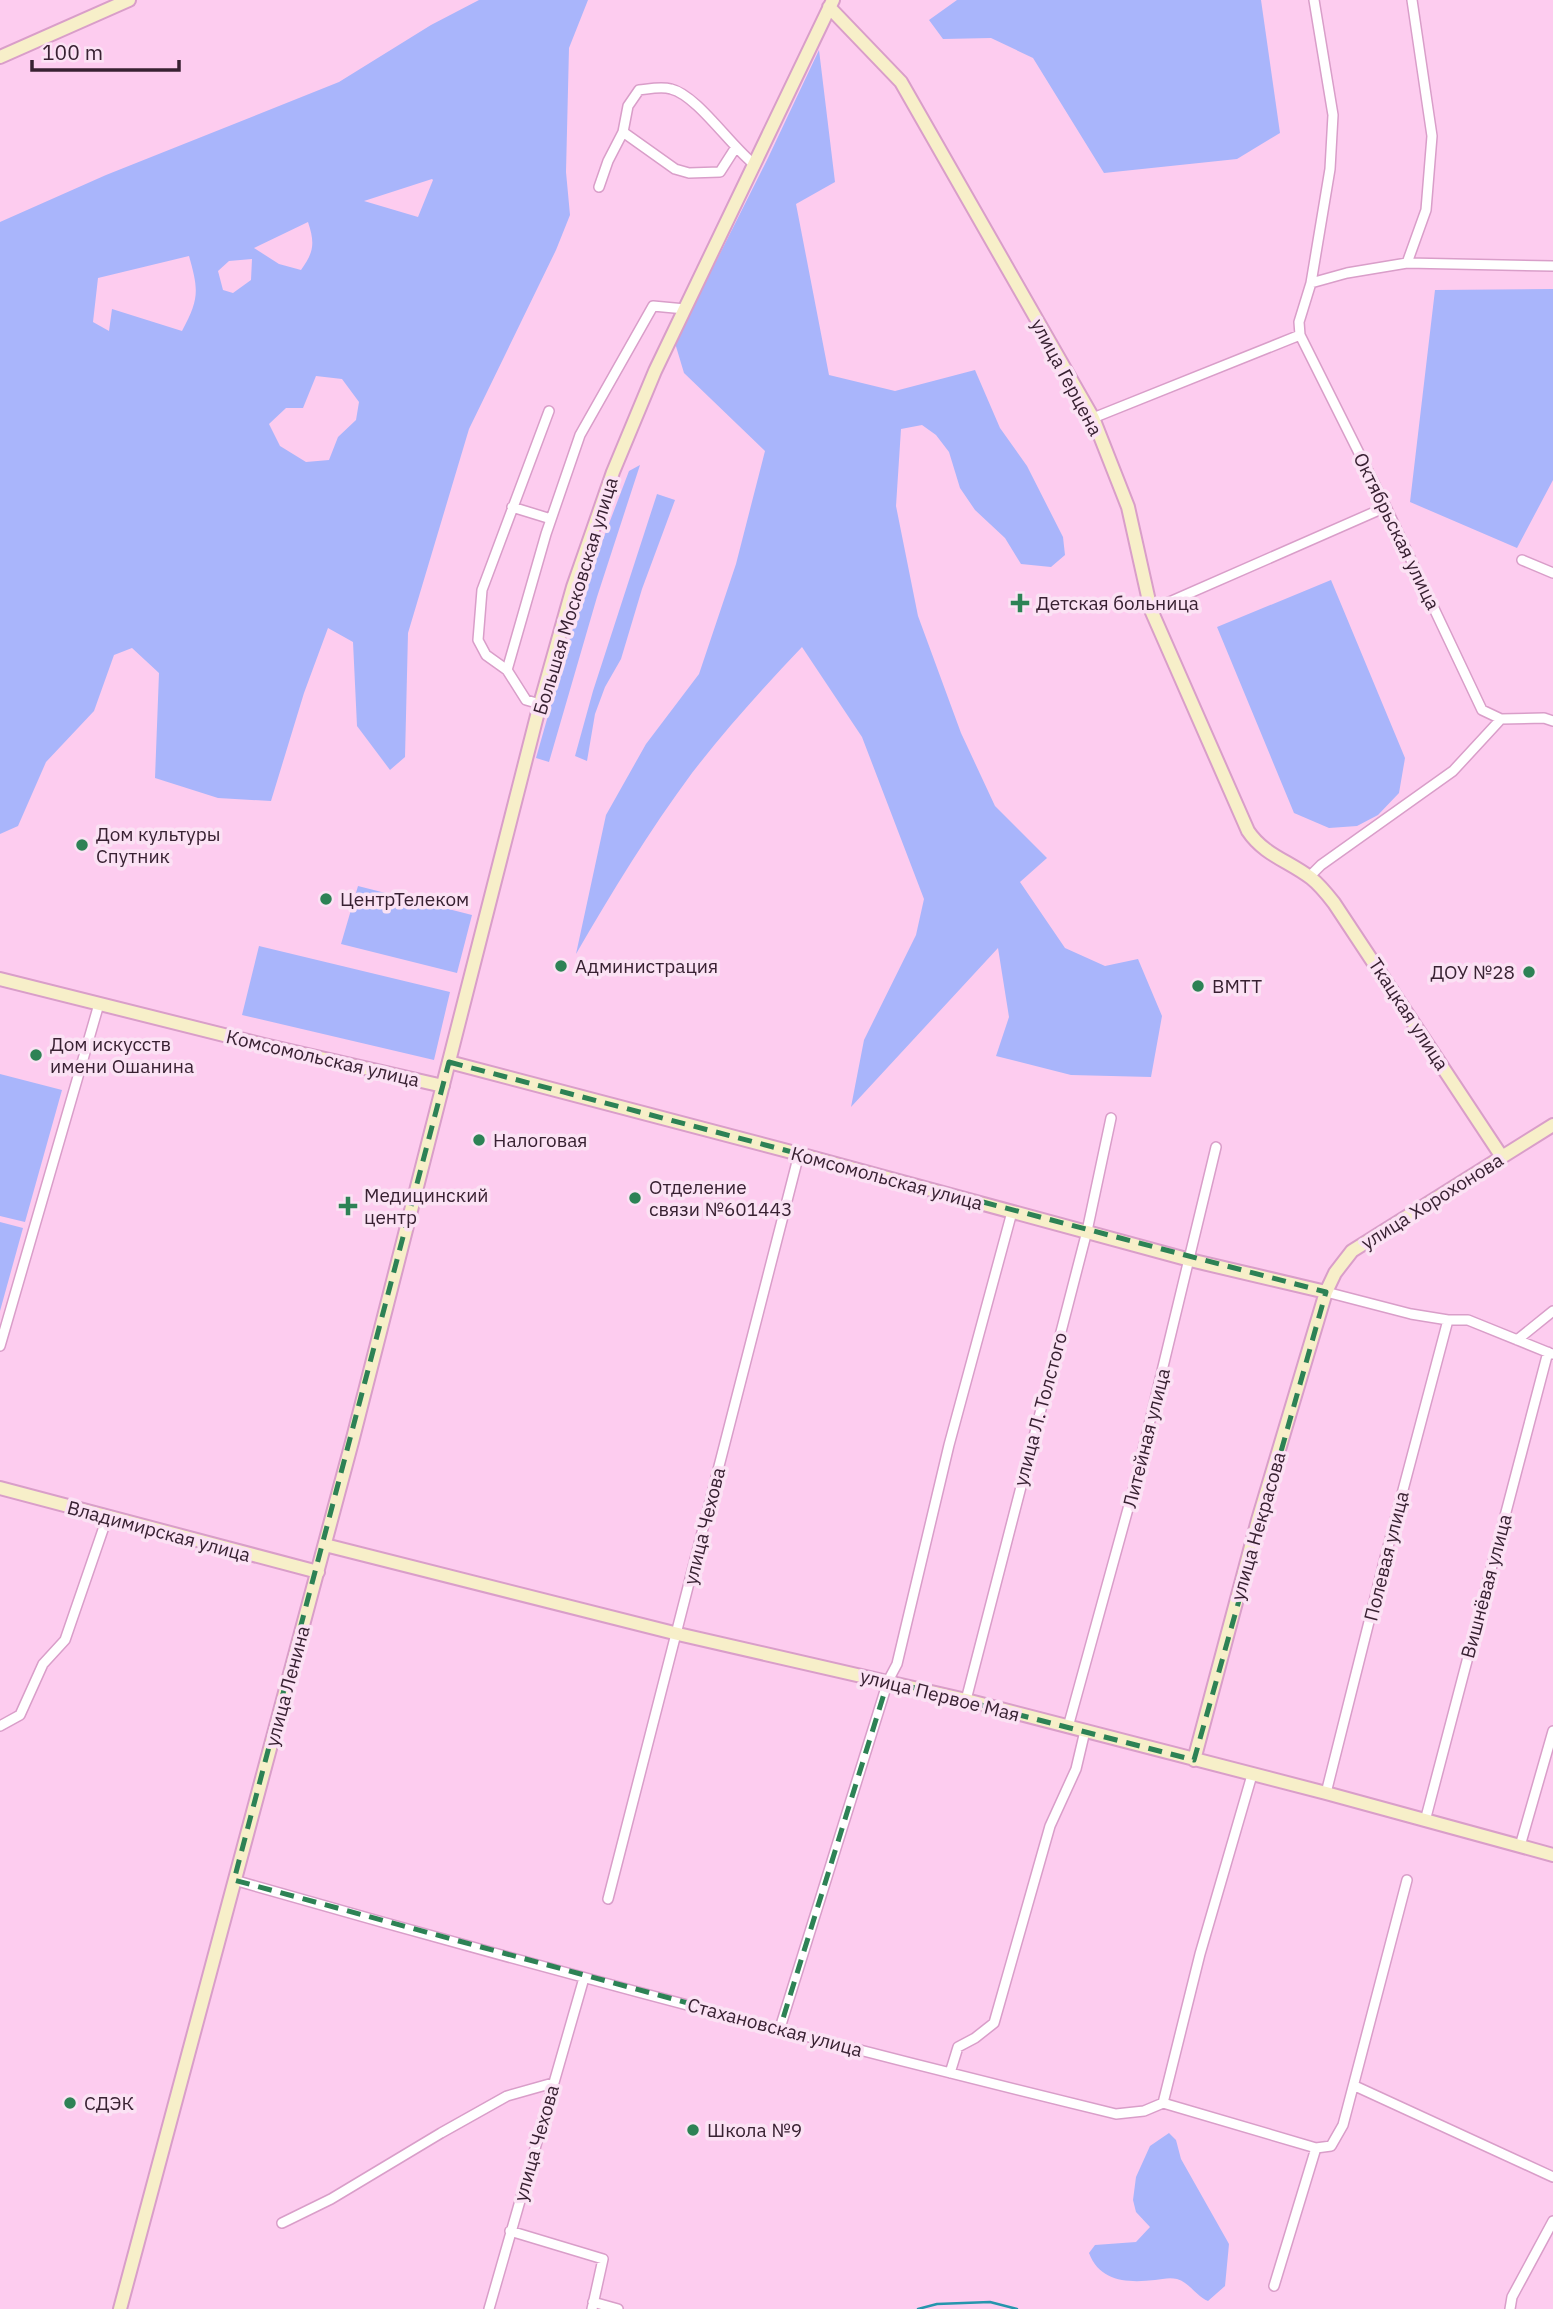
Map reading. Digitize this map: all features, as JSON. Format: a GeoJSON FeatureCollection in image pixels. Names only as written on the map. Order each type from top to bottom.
{"type":"FeatureCollection","features":[{"type":"Feature","properties":{"kind":"street"},"geometry":{"type":"LineString","coordinates":[[0,57],[129,0]]}},
{"type":"Feature","properties":{"kind":"street"},"geometry":{"type":"LineString","coordinates":[[1093,418],[1300,335],[1299,322],[1311,283],[1330,169],[1333,115],[1314,0]]}},
{"type":"Feature","properties":{"kind":"street"},"geometry":{"type":"LineString","coordinates":[[1407,262],[1426,210],[1432,136],[1412,0]]}},
{"type":"Feature","properties":{"kind":"street","name":"Большая Московская улица"},"geometry":{"type":"LineString","coordinates":[[449,1062],[540,704],[573,587],[613,472],[655,372],[831,4]]}},
{"type":"Feature","properties":{"kind":"street","name":"улица Герцена"},"geometry":{"type":"LineString","coordinates":[[831,4],[901,82],[1093,418],[1128,508],[1151,610],[1248,831],[1256,844],[1269,854],[1309,877]]}},
{"type":"Feature","properties":{"kind":"street"},"geometry":{"type":"LineString","coordinates":[[599,187],[608,161],[623,132],[628,106],[639,90],[674,89],[689,99],[755,165]]}},
{"type":"Feature","properties":{"kind":"street"},"geometry":{"type":"LineString","coordinates":[[623,132],[675,169],[689,173],[720,172],[736,147]]}},
{"type":"Feature","properties":{"kind":"street"},"geometry":{"type":"LineString","coordinates":[[1311,283],[1407,262],[1553,267]]}},
{"type":"Feature","properties":{"kind":"street"},"geometry":{"type":"LineString","coordinates":[[507,670],[551,519],[580,435],[653,306],[685,309]]}},
{"type":"Feature","properties":{"kind":"street","name":"Октябрьская улица"},"geometry":{"type":"LineString","coordinates":[[1300,335],[1386,507],[1482,710],[1501,719]]}},
{"type":"Feature","properties":{"kind":"street"},"geometry":{"type":"LineString","coordinates":[[540,704],[526,701],[507,670],[486,655],[478,640],[482,590],[549,411]]}},
{"type":"Feature","properties":{"kind":"street"},"geometry":{"type":"LineString","coordinates":[[512,507],[551,519]]}},
{"type":"Feature","properties":{"kind":"street"},"geometry":{"type":"LineString","coordinates":[[1151,610],[1386,507]]}},
{"type":"Feature","properties":{"kind":"street"},"geometry":{"type":"LineString","coordinates":[[1522,559],[1553,573]]}},
{"type":"Feature","properties":{"kind":"street"},"geometry":{"type":"LineString","coordinates":[[1309,877],[1321,865],[1453,771],[1501,719],[1544,718],[1553,721]]}},
{"type":"Feature","properties":{"kind":"street","name":"Ткацкая улица"},"geometry":{"type":"LineString","coordinates":[[1309,877],[1334,903],[1355,932],[1502,1157]]}},
{"type":"Feature","properties":{"kind":"street","name":"Комсомольская улица"},"geometry":{"type":"LineString","coordinates":[[0,979],[443,1086]]}},
{"type":"Feature","properties":{"kind":"street"},"geometry":{"type":"LineString","coordinates":[[0,1346],[99,1004]]}},
{"type":"Feature","properties":{"kind":"street","name":"улица Ленина"},"geometry":{"type":"LineString","coordinates":[[120,2309],[318,1572],[449,1062]]}},
{"type":"Feature","properties":{"kind":"street","name":"Комсомольская улица"},"geometry":{"type":"LineString","coordinates":[[449,1062],[1087,1231],[1190,1261],[1326,1292]]}},
{"type":"Feature","properties":{"kind":"street","name":"улица Л. Толстого"},"geometry":{"type":"LineString","coordinates":[[966,1700],[1087,1231],[1111,1118]]}},
{"type":"Feature","properties":{"kind":"street","name":"улица Хорохонова"},"geometry":{"type":"LineString","coordinates":[[1326,1292],[1335,1273],[1352,1251],[1553,1125]]}},
{"type":"Feature","properties":{"kind":"street","name":"Литейная улица"},"geometry":{"type":"LineString","coordinates":[[1068,1727],[1134,1487],[1216,1147]]}},
{"type":"Feature","properties":{"kind":"street","name":"улица Чехова"},"geometry":{"type":"LineString","coordinates":[[608,1899],[799,1154]]}},
{"type":"Feature","properties":{"kind":"street"},"geometry":{"type":"LineString","coordinates":[[780,2028],[888,1681],[897,1664],[949,1445],[1012,1212]]}},
{"type":"Feature","properties":{"kind":"street"},"geometry":{"type":"LineString","coordinates":[[1326,1292],[1411,1314],[1468,1320],[1551,1353]]}},
{"type":"Feature","properties":{"kind":"street","name":"улица Некрасова"},"geometry":{"type":"LineString","coordinates":[[1194,1760],[1258,1520],[1326,1292]]}},
{"type":"Feature","properties":{"kind":"street"},"geometry":{"type":"LineString","coordinates":[[1517,1340],[1553,1311]]}},
{"type":"Feature","properties":{"kind":"street","name":"Полевая улица"},"geometry":{"type":"LineString","coordinates":[[1326,1793],[1448,1320]]}},
{"type":"Feature","properties":{"kind":"street","name":"Вишнёвая улица"},"geometry":{"type":"LineString","coordinates":[[1425,1821],[1551,1353]]}},
{"type":"Feature","properties":{"kind":"street","name":"Владимирская улица"},"geometry":{"type":"LineString","coordinates":[[0,1489],[318,1572]]}},
{"type":"Feature","properties":{"kind":"street"},"geometry":{"type":"LineString","coordinates":[[0,1726],[20,1714],[43,1664],[65,1640],[107,1518]]}},
{"type":"Feature","properties":{"kind":"street","name":"улица Первое Мая"},"geometry":{"type":"LineString","coordinates":[[325,1545],[678,1634],[966,1700],[1326,1793],[1553,1856]]}},
{"type":"Feature","properties":{"kind":"street"},"geometry":{"type":"LineString","coordinates":[[950,2073],[958,2047],[994,2023],[1050,1826],[1076,1769],[1085,1731]]}},
{"type":"Feature","properties":{"kind":"street"},"geometry":{"type":"LineString","coordinates":[[1520,1846],[1553,1731]]}},
{"type":"Feature","properties":{"kind":"street"},"geometry":{"type":"LineString","coordinates":[[1252,1775],[1200,1954],[1163,2103],[1317,2148],[1331,2146],[1343,2124],[1355,2086],[1406,1880]]}},
{"type":"Feature","properties":{"kind":"street","name":"Стахановская улица"},"geometry":{"type":"LineString","coordinates":[[234,1880],[584,1978],[1116,2114],[1144,2111],[1163,2103]]}},
{"type":"Feature","properties":{"kind":"street","name":"улица Чехова"},"geometry":{"type":"LineString","coordinates":[[489,2309],[584,1978]]}},
{"type":"Feature","properties":{"kind":"street"},"geometry":{"type":"LineString","coordinates":[[282,2223],[331,2199],[507,2096],[553,2083]]}},
{"type":"Feature","properties":{"kind":"street"},"geometry":{"type":"LineString","coordinates":[[1355,2086],[1553,2177]]}},
{"type":"Feature","properties":{"kind":"street"},"geometry":{"type":"LineString","coordinates":[[1274,2286],[1317,2148]]}},
{"type":"Feature","properties":{"kind":"street"},"geometry":{"type":"LineString","coordinates":[[1510,2309],[1513,2297],[1553,2221]]}},
{"type":"Feature","properties":{"kind":"street"},"geometry":{"type":"LineString","coordinates":[[510,2231],[603,2259],[593,2306],[618,2309]]}},
{"type":"Feature","properties":{"kind":"highlighted area"},"geometry":{"type":"Polygon","coordinates":[[[449,1062],[1326,1292],[1194,1760],[888,1681],[780,2028],[234,1880],[449,1062]]]}},
{"type":"Feature","properties":{"kind":"shaded area"},"geometry":{"type":"Polygon","coordinates":[[[479,0],[588,0],[569,48],[566,172],[570,215],[556,250],[469,429],[408,633],[405,757],[390,770],[357,726],[353,642],[328,628],[304,693],[271,801],[218,798],[155,778],[159,673],[132,648],[114,655],[94,711],[46,762],[18,826],[0,834],[0,222],[106,175],[339,82],[431,25],[479,0]],[[432,179],[364,201],[418,217],[432,179]],[[308,222],[254,248],[279,264],[301,270],[312,247],[308,222]],[[189,256],[98,278],[93,322],[109,331],[112,309],[182,331],[196,295],[189,256]],[[252,259],[229,261],[218,271],[223,290],[233,293],[251,280],[252,259]],[[316,376],[303,408],[286,408],[269,424],[280,446],[306,462],[329,460],[338,437],[356,420],[359,402],[342,379],[316,376]]]}},
{"type":"Feature","properties":{"kind":"shaded area"},"geometry":{"type":"Polygon","coordinates":[[[957,0],[1261,0],[1280,133],[1237,159],[1104,173],[1033,58],[991,38],[943,39],[929,20],[957,0]]]}},
{"type":"Feature","properties":{"kind":"shaded area"},"geometry":{"type":"Polygon","coordinates":[[[819,50],[835,182],[796,204],[829,375],[895,391],[975,370],[1000,428],[1027,466],[1063,537],[1065,555],[1051,567],[1021,564],[1005,538],[975,510],[960,488],[949,452],[936,435],[922,425],[901,429],[896,506],[918,616],[961,733],[995,806],[1047,858],[1020,882],[1065,948],[1105,966],[1138,959],[1162,1016],[1151,1077],[1071,1075],[996,1056],[1009,1017],[998,948],[851,1107],[864,1040],[916,935],[924,899],[862,737],[802,647],[718,740],[692,773],[631,862],[576,954],[606,815],[646,744],[699,674],[736,564],[765,451],[684,373],[675,343],[819,50]]]}},
{"type":"Feature","properties":{"kind":"shaded area"},"geometry":{"type":"Polygon","coordinates":[[[1553,289],[1553,480],[1517,548],[1410,502],[1435,290],[1553,289]]]}},
{"type":"Feature","properties":{"kind":"shaded area"},"geometry":{"type":"Polygon","coordinates":[[[640,465],[597,597],[549,762],[536,758],[583,592],[629,471],[640,465]]]}},
{"type":"Feature","properties":{"kind":"shaded area"},"geometry":{"type":"Polygon","coordinates":[[[657,494],[675,500],[642,589],[621,659],[605,687],[595,714],[587,761],[575,756],[593,691],[657,494]]]}},
{"type":"Feature","properties":{"kind":"shaded area"},"geometry":{"type":"Polygon","coordinates":[[[1331,580],[1405,758],[1399,793],[1378,815],[1357,826],[1329,828],[1294,813],[1217,627],[1331,580]]]}},
{"type":"Feature","properties":{"kind":"shaded area"},"geometry":{"type":"Polygon","coordinates":[[[358,886],[472,915],[457,973],[341,944],[358,886]]]}},
{"type":"Feature","properties":{"kind":"shaded area"},"geometry":{"type":"Polygon","coordinates":[[[259,946],[450,992],[434,1060],[242,1015],[259,946]]]}},
{"type":"Feature","properties":{"kind":"shaded area"},"geometry":{"type":"Polygon","coordinates":[[[0,1074],[62,1090],[25,1222],[0,1216],[0,1074]]]}},
{"type":"Feature","properties":{"kind":"shaded area"},"geometry":{"type":"Polygon","coordinates":[[[0,1222],[23,1228],[0,1311],[0,1222]]]}},
{"type":"Feature","properties":{"kind":"shaded area"},"geometry":{"type":"Polygon","coordinates":[[[1169,2133],[1176,2140],[1181,2159],[1229,2244],[1225,2286],[1208,2301],[1177,2279],[1135,2281],[1108,2275],[1100,2270],[1089,2253],[1095,2245],[1136,2242],[1150,2227],[1136,2212],[1133,2200],[1136,2177],[1150,2146],[1169,2133]]]}},
{"type":"Feature","properties":{"kind":"waterway"},"geometry":{"type":"LineString","coordinates":[[918,2309],[937,2304],[990,2302],[1017,2309]]}},
{"type":"Feature","properties":{"kind":"place","name":"Детская больница"},"geometry":{"type":"Point","coordinates":[1020,603]}},
{"type":"Feature","properties":{"kind":"place","name":"Дом культуры Спутник"},"geometry":{"type":"Point","coordinates":[82,845]}},
{"type":"Feature","properties":{"kind":"place","name":"ЦентрТелеком"},"geometry":{"type":"Point","coordinates":[326,899]}},
{"type":"Feature","properties":{"kind":"place","name":"Администрация"},"geometry":{"type":"Point","coordinates":[561,966]}},
{"type":"Feature","properties":{"kind":"place","name":"ДОУ №28"},"geometry":{"type":"Point","coordinates":[1529,972]}},
{"type":"Feature","properties":{"kind":"place","name":"ВМТТ"},"geometry":{"type":"Point","coordinates":[1198,986]}},
{"type":"Feature","properties":{"kind":"place","name":"Дом искусств имени Ошанина"},"geometry":{"type":"Point","coordinates":[36,1055]}},
{"type":"Feature","properties":{"kind":"place","name":"Налоговая"},"geometry":{"type":"Point","coordinates":[479,1140]}},
{"type":"Feature","properties":{"kind":"place","name":"Отделение связи №601443"},"geometry":{"type":"Point","coordinates":[635,1198]}},
{"type":"Feature","properties":{"kind":"place","name":"Медицинский центр"},"geometry":{"type":"Point","coordinates":[348,1206]}},
{"type":"Feature","properties":{"kind":"place","name":"СДЭК"},"geometry":{"type":"Point","coordinates":[70,2103]}},
{"type":"Feature","properties":{"kind":"place","name":"Школа №9"},"geometry":{"type":"Point","coordinates":[693,2130]}}]}
